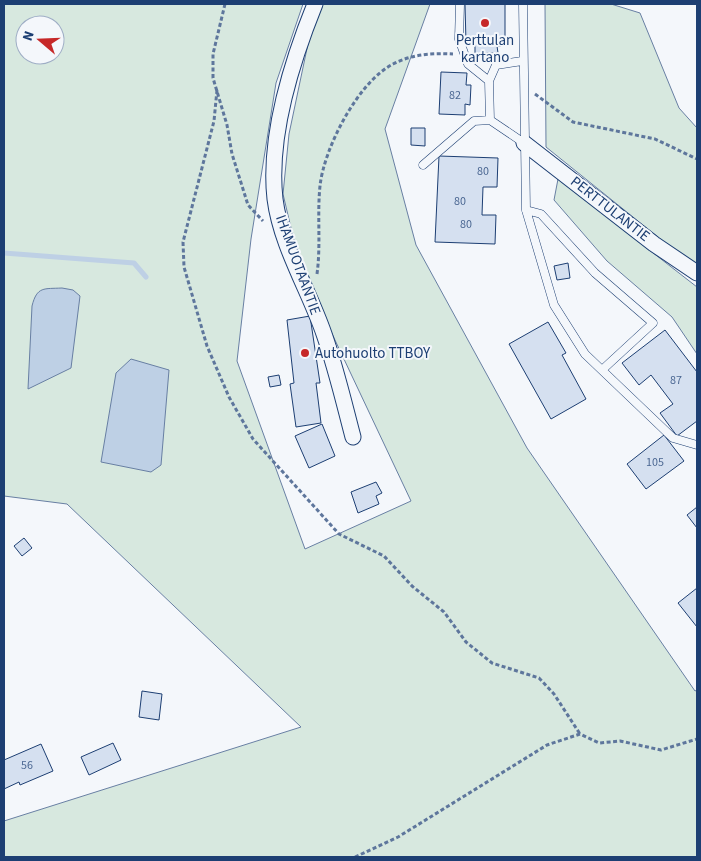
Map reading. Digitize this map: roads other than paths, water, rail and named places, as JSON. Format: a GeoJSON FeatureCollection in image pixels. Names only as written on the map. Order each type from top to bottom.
{"type":"FeatureCollection","features":[{"type":"Feature","properties":{"kind":"street","name":"IHAMUOTAANTIE"},"geometry":{"type":"LineString","coordinates":[[315,4],[288,85],[279,127],[274,170],[275,200],[282,230],[325,335],[353,437]]}},
{"type":"Feature","properties":{"kind":"street","name":"PERTTULANTIE"},"geometry":{"type":"LineString","coordinates":[[524,143],[654,244],[697,273]]}},
{"type":"Feature","properties":{"kind":"lane"},"geometry":{"type":"LineString","coordinates":[[460,4],[459,38],[468,64],[489,81]]}},
{"type":"Feature","properties":{"kind":"lane"},"geometry":{"type":"LineString","coordinates":[[523,4],[522,85],[526,210],[554,305],[585,354],[673,438],[697,445]]}},
{"type":"Feature","properties":{"kind":"lane"},"geometry":{"type":"LineString","coordinates":[[490,120],[489,81],[496,65],[522,62]]}},
{"type":"Feature","properties":{"kind":"lane"},"geometry":{"type":"LineString","coordinates":[[424,165],[474,121],[490,120],[524,143]]}},
{"type":"Feature","properties":{"kind":"lane"},"geometry":{"type":"LineString","coordinates":[[526,210],[541,214],[595,273],[653,323],[602,370]]}},
{"type":"Feature","properties":{"kind":"water"},"geometry":{"type":"Polygon","coordinates":[[[62,288],[73,290],[80,296],[71,368],[28,389],[32,306],[34,300],[36,295],[42,290],[62,288]]]}},
{"type":"Feature","properties":{"kind":"water"},"geometry":{"type":"Polygon","coordinates":[[[131,359],[169,370],[161,465],[151,472],[101,462],[116,373],[131,359]]]}},
{"type":"Feature","properties":{"kind":"waterway"},"geometry":{"type":"LineString","coordinates":[[4,253],[134,263],[146,277]]}},
{"type":"Feature","properties":{"kind":"place","name":"Perttulan kartano"},"geometry":{"type":"Point","coordinates":[485,23]}},
{"type":"Feature","properties":{"kind":"place","name":"Autohuolto TTBOY"},"geometry":{"type":"Point","coordinates":[305,353]}}]}
